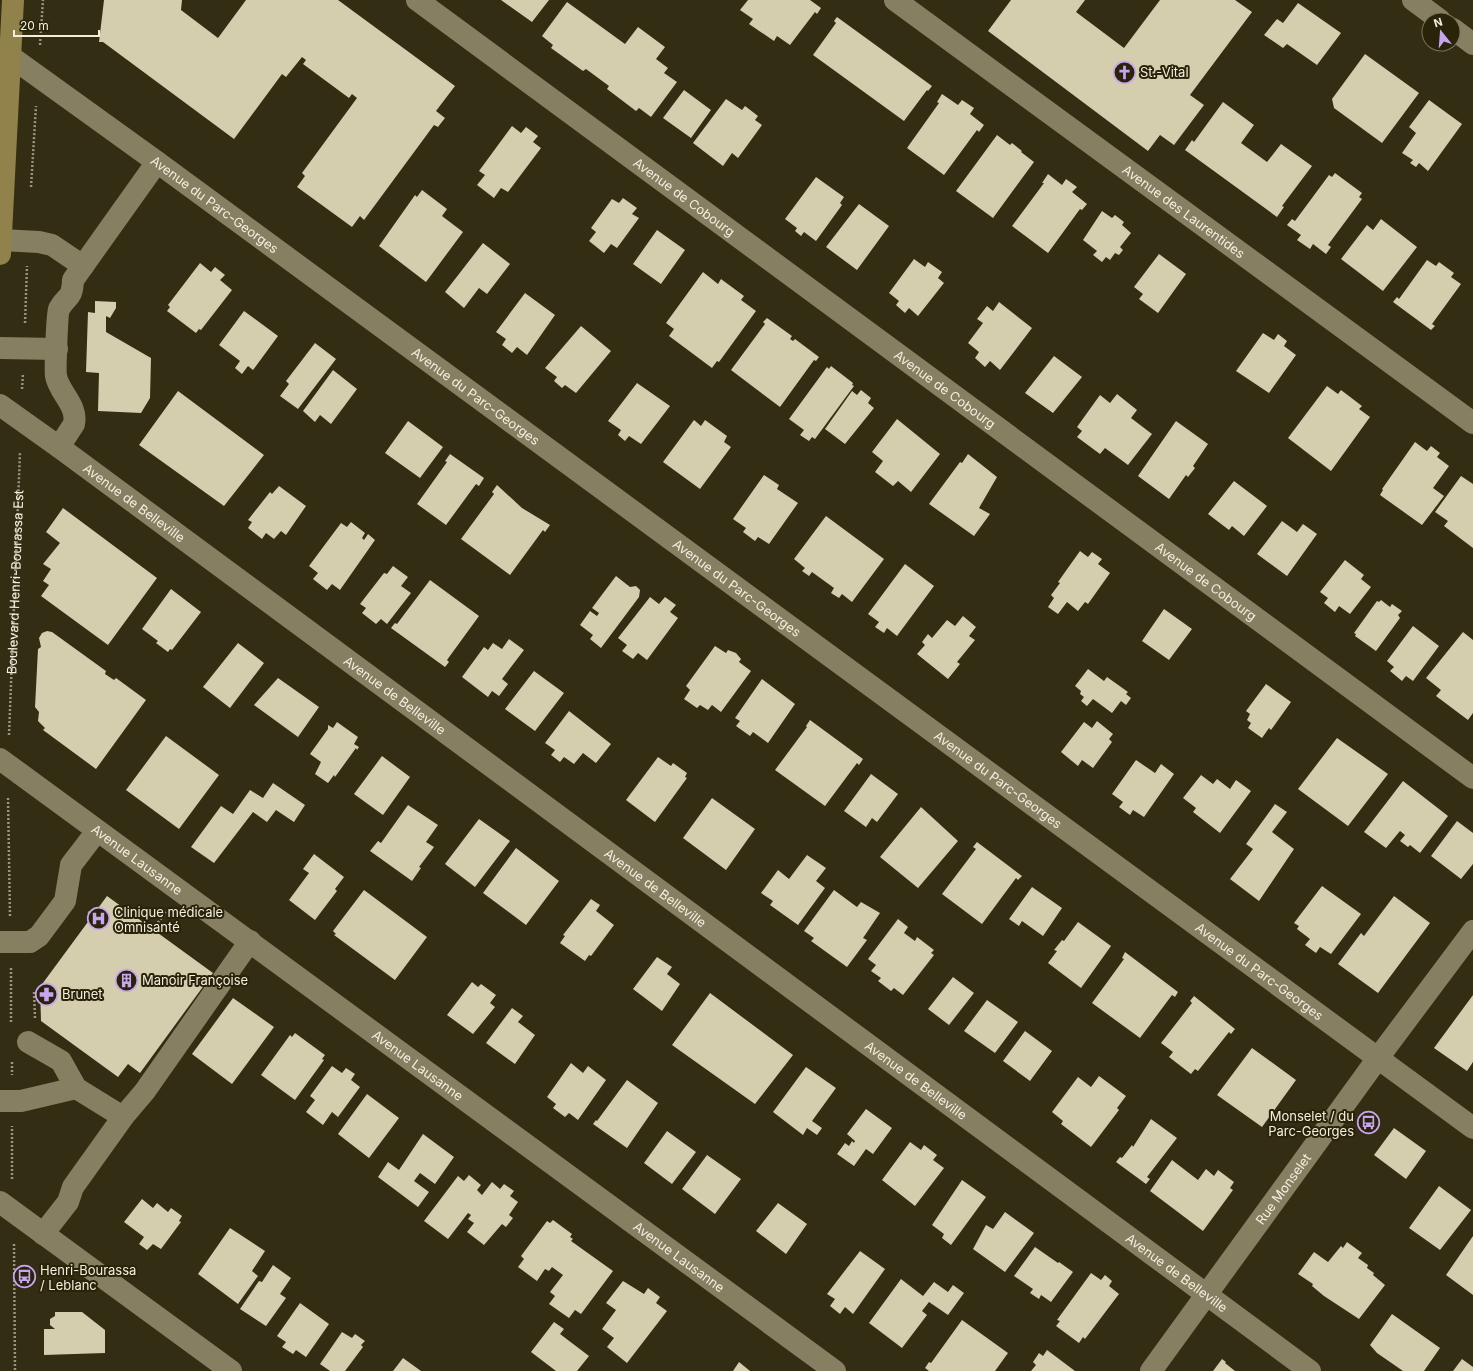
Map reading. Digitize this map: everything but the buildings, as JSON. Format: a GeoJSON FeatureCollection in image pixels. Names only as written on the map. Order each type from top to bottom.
{"type":"FeatureCollection","features":[{"type":"Feature","properties":{"kind":"main road"},"geometry":{"type":"LineString","coordinates":[[0,247],[5,52],[13,0]]}},
{"type":"Feature","properties":{"kind":"street","name":"Avenue de Cobourg"},"geometry":{"type":"LineString","coordinates":[[417,0],[1473,778]]}},
{"type":"Feature","properties":{"kind":"street","name":"Avenue des Laurentides"},"geometry":{"type":"LineString","coordinates":[[895,0],[1473,423]]}},
{"type":"Feature","properties":{"kind":"street"},"geometry":{"type":"LineString","coordinates":[[1413,0],[1429,12]]}},
{"type":"Feature","properties":{"kind":"street"},"geometry":{"type":"LineString","coordinates":[[1461,36],[1473,44]]}},
{"type":"Feature","properties":{"kind":"street","name":"Avenue du Parc-Georges"},"geometry":{"type":"LineString","coordinates":[[5,52],[1473,1128]]}},
{"type":"Feature","properties":{"kind":"street"},"geometry":{"type":"LineString","coordinates":[[59,447],[75,420],[72,407],[56,377],[59,310],[72,294],[73,280],[157,162]]}},
{"type":"Feature","properties":{"kind":"street"},"geometry":{"type":"LineString","coordinates":[[0,247],[52,245],[83,266]]}},
{"type":"Feature","properties":{"kind":"street"},"geometry":{"type":"LineString","coordinates":[[0,348],[57,349]]}},
{"type":"Feature","properties":{"kind":"street","name":"Avenue de Belleville"},"geometry":{"type":"LineString","coordinates":[[0,405],[59,447],[1310,1371]]}},
{"type":"Feature","properties":{"kind":"street","name":"Avenue Lausanne"},"geometry":{"type":"LineString","coordinates":[[0,759],[836,1371]]}},
{"type":"Feature","properties":{"kind":"street"},"geometry":{"type":"LineString","coordinates":[[0,942],[30,942],[40,936],[65,901],[71,865],[97,831]]}},
{"type":"Feature","properties":{"kind":"street","name":"Rue Monselet"},"geometry":{"type":"LineString","coordinates":[[1151,1371],[1378,1058],[1473,931]]}},
{"type":"Feature","properties":{"kind":"street"},"geometry":{"type":"LineString","coordinates":[[43,1234],[68,1202],[73,1187],[123,1117],[146,1091],[250,941]]}},
{"type":"Feature","properties":{"kind":"street"},"geometry":{"type":"LineString","coordinates":[[28,1042],[61,1061],[76,1088],[123,1117]]}},
{"type":"Feature","properties":{"kind":"street"},"geometry":{"type":"LineString","coordinates":[[0,1101],[21,1101],[76,1088]]}},
{"type":"Feature","properties":{"kind":"street"},"geometry":{"type":"LineString","coordinates":[[0,1202],[232,1371]]}},
{"type":"Feature","properties":{"kind":"path"},"geometry":{"type":"LineString","coordinates":[[40,53],[43,0]]}},
{"type":"Feature","properties":{"kind":"path"},"geometry":{"type":"LineString","coordinates":[[31,192],[36,117]]}},
{"type":"Feature","properties":{"kind":"path"},"geometry":{"type":"LineString","coordinates":[[25,330],[27,260]]}},
{"type":"Feature","properties":{"kind":"path"},"geometry":{"type":"LineString","coordinates":[[22,396],[23,372]]}},
{"type":"Feature","properties":{"kind":"path","name":"Boulevard Henri-Bourassa Est"},"geometry":{"type":"LineString","coordinates":[[9,734],[20,454]]}},
{"type":"Feature","properties":{"kind":"path"},"geometry":{"type":"LineString","coordinates":[[8,825],[10,918]]}},
{"type":"Feature","properties":{"kind":"path"},"geometry":{"type":"LineString","coordinates":[[153,929],[166,911]]}},
{"type":"Feature","properties":{"kind":"path"},"geometry":{"type":"LineString","coordinates":[[11,968],[11,1013]]}},
{"type":"Feature","properties":{"kind":"path"},"geometry":{"type":"LineString","coordinates":[[35,1018],[34,992],[40,992]]}},
{"type":"Feature","properties":{"kind":"path"},"geometry":{"type":"LineString","coordinates":[[12,1061],[12,1077]]}},
{"type":"Feature","properties":{"kind":"path"},"geometry":{"type":"LineString","coordinates":[[12,1119],[12,1176]]}},
{"type":"Feature","properties":{"kind":"path"},"geometry":{"type":"LineString","coordinates":[[14,1244],[15,1371]]}},
{"type":"Feature","properties":{"kind":"place","name":"St.-Vital"},"geometry":{"type":"Point","coordinates":[1125,72]}},
{"type":"Feature","properties":{"kind":"place","name":"Clinique médicale Omnisanté"},"geometry":{"type":"Point","coordinates":[98,919]}},
{"type":"Feature","properties":{"kind":"place","name":"Manoir Françoise"},"geometry":{"type":"Point","coordinates":[127,980]}},
{"type":"Feature","properties":{"kind":"place","name":"Brunet"},"geometry":{"type":"Point","coordinates":[47,994]}},
{"type":"Feature","properties":{"kind":"place","name":"Monselet / du Parc-Georges"},"geometry":{"type":"Point","coordinates":[1369,1123]}},
{"type":"Feature","properties":{"kind":"place","name":"Henri-Bourassa / Leblanc"},"geometry":{"type":"Point","coordinates":[24,1277]}}]}
